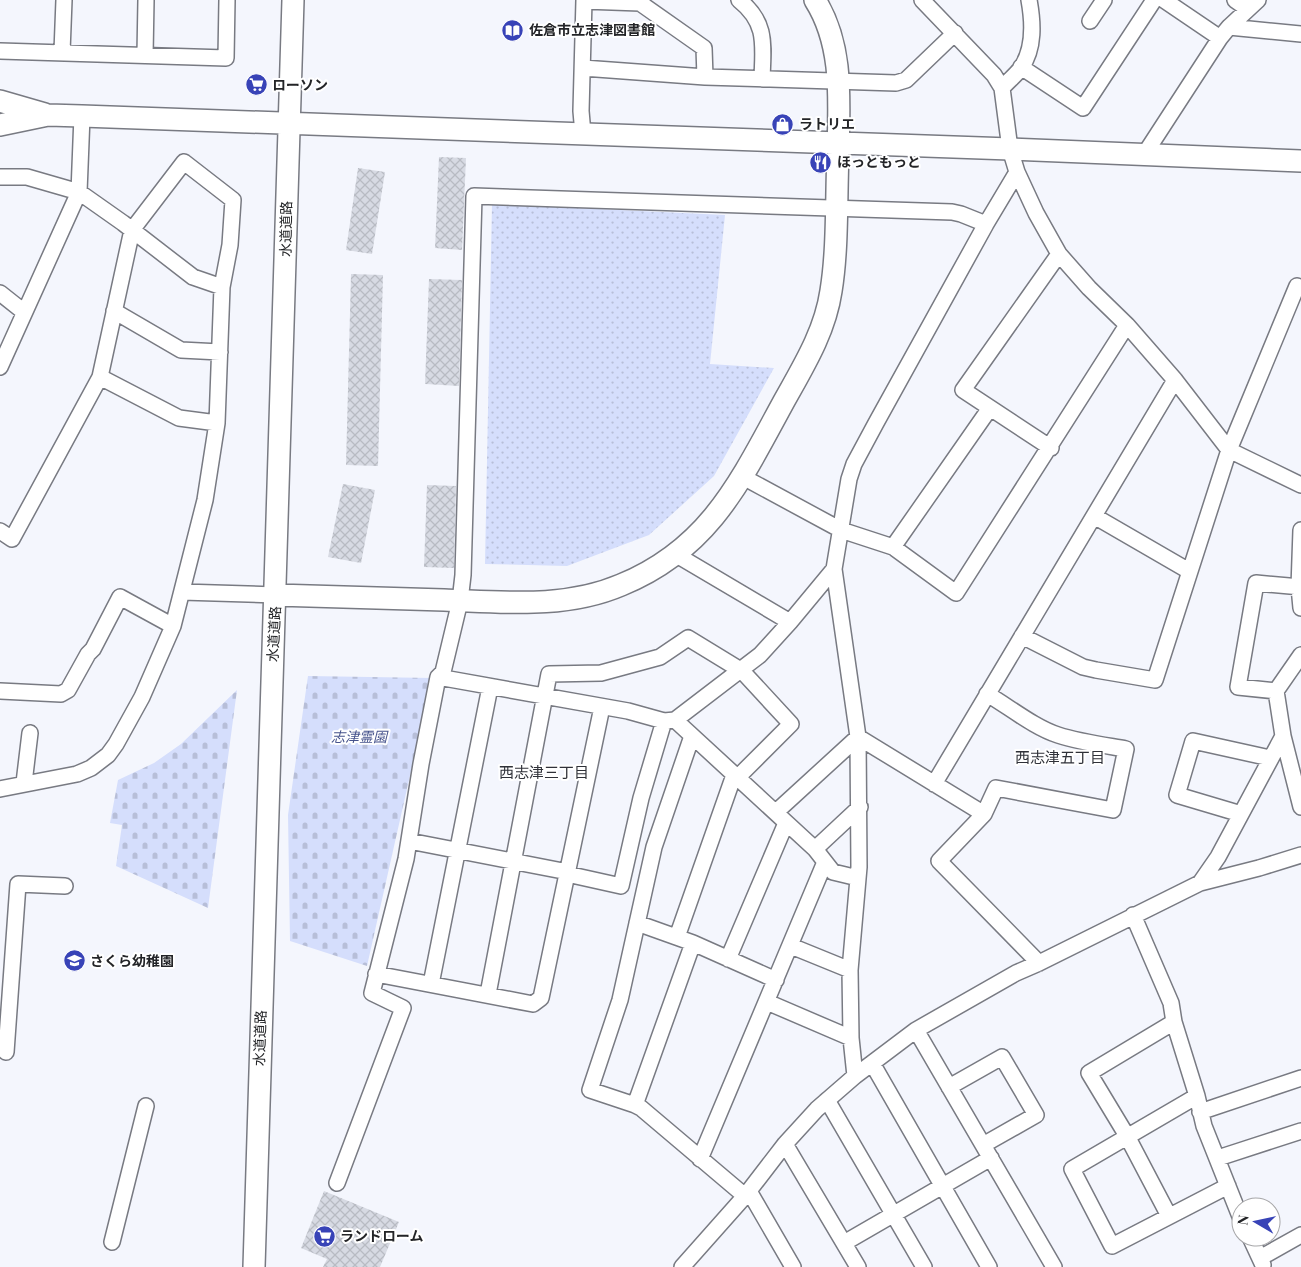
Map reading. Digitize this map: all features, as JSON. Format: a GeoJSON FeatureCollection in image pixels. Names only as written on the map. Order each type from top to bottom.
{"type":"FeatureCollection","features":[{"type":"Feature","properties":{"kind":"street"},"geometry":{"type":"LineString","coordinates":[[62,52],[64,0]]}},
{"type":"Feature","properties":{"kind":"street"},"geometry":{"type":"LineString","coordinates":[[144,55],[146,0]]}},
{"type":"Feature","properties":{"kind":"street"},"geometry":{"type":"LineString","coordinates":[[0,51],[226,58],[227,0]]}},
{"type":"Feature","properties":{"kind":"street","name":"水道道路"},"geometry":{"type":"LineString","coordinates":[[254,1267],[293,0]]}},
{"type":"Feature","properties":{"kind":"street"},"geometry":{"type":"LineString","coordinates":[[583,134],[581,111],[584,0],[641,1],[704,48],[705,77]]}},
{"type":"Feature","properties":{"kind":"street"},"geometry":{"type":"LineString","coordinates":[[739,0],[754,14],[761,28],[763,40],[762,79]]}},
{"type":"Feature","properties":{"kind":"street"},"geometry":{"type":"LineString","coordinates":[[182,592],[530,603],[595,595],[622,585],[675,554],[711,521],[743,477],[814,346],[825,318],[831,291],[836,208],[839,80],[835,44],[826,20],[815,0]]}},
{"type":"Feature","properties":{"kind":"street"},"geometry":{"type":"LineString","coordinates":[[922,0],[994,75],[1002,88],[1010,149],[1017,172],[1036,214],[1059,254],[1089,288],[1127,325],[1174,380],[1229,450],[1301,485]]}},
{"type":"Feature","properties":{"kind":"street"},"geometry":{"type":"LineString","coordinates":[[1002,88],[1021,67],[1031,46],[1033,18],[1029,0]]}},
{"type":"Feature","properties":{"kind":"street"},"geometry":{"type":"LineString","coordinates":[[1090,21],[1104,0]]}},
{"type":"Feature","properties":{"kind":"street"},"geometry":{"type":"LineString","coordinates":[[1021,67],[1083,108],[1154,0]]}},
{"type":"Feature","properties":{"kind":"street"},"geometry":{"type":"LineString","coordinates":[[1164,0],[1225,33],[1301,34]]}},
{"type":"Feature","properties":{"kind":"street"},"geometry":{"type":"LineString","coordinates":[[1144,155],[1225,33],[1253,5],[1236,0]]}},
{"type":"Feature","properties":{"kind":"street"},"geometry":{"type":"LineString","coordinates":[[583,68],[705,77],[896,83],[906,80],[955,33]]}},
{"type":"Feature","properties":{"kind":"street"},"geometry":{"type":"LineString","coordinates":[[0,101],[48,115]]}},
{"type":"Feature","properties":{"kind":"street"},"geometry":{"type":"LineString","coordinates":[[0,124],[48,115],[289,124],[318,123],[1301,161]]}},
{"type":"Feature","properties":{"kind":"street"},"geometry":{"type":"LineString","coordinates":[[0,367],[79,192],[82,116]]}},
{"type":"Feature","properties":{"kind":"street"},"geometry":{"type":"LineString","coordinates":[[0,531],[12,538],[100,377],[132,230],[184,162],[233,200],[230,245],[222,287],[217,423],[205,500],[173,626],[142,697],[108,755],[90,768],[77,774],[0,789]]}},
{"type":"Feature","properties":{"kind":"street"},"geometry":{"type":"LineString","coordinates":[[855,1076],[850,1038],[850,970],[858,878],[860,807],[858,736],[834,569],[850,479],[854,464],[986,224],[1017,172]]}},
{"type":"Feature","properties":{"kind":"street"},"geometry":{"type":"LineString","coordinates":[[0,177],[27,177],[79,192],[193,277],[222,287]]}},
{"type":"Feature","properties":{"kind":"street"},"geometry":{"type":"LineString","coordinates":[[337,1183],[403,1008],[372,993],[406,858],[421,764],[438,677],[443,672],[460,601],[463,575],[474,196],[952,212],[986,224]]}},
{"type":"Feature","properties":{"kind":"street"},"geometry":{"type":"LineString","coordinates":[[1050,448],[962,390],[1059,254]]}},
{"type":"Feature","properties":{"kind":"street"},"geometry":{"type":"LineString","coordinates":[[1022,636],[1083,667],[1155,680],[1229,450],[1297,286]]}},
{"type":"Feature","properties":{"kind":"street"},"geometry":{"type":"LineString","coordinates":[[0,293],[24,312]]}},
{"type":"Feature","properties":{"kind":"street"},"geometry":{"type":"LineString","coordinates":[[114,311],[181,350],[220,352]]}},
{"type":"Feature","properties":{"kind":"street"},"geometry":{"type":"LineString","coordinates":[[743,477],[841,530],[893,547],[956,593],[1127,325]]}},
{"type":"Feature","properties":{"kind":"street"},"geometry":{"type":"LineString","coordinates":[[100,377],[179,418],[217,423]]}},
{"type":"Feature","properties":{"kind":"street"},"geometry":{"type":"LineString","coordinates":[[934,784],[1174,380]]}},
{"type":"Feature","properties":{"kind":"street"},"geometry":{"type":"LineString","coordinates":[[893,547],[990,408]]}},
{"type":"Feature","properties":{"kind":"street"},"geometry":{"type":"LineString","coordinates":[[1094,516],[1189,570]]}},
{"type":"Feature","properties":{"kind":"street"},"geometry":{"type":"LineString","coordinates":[[1301,530],[1301,608]]}},
{"type":"Feature","properties":{"kind":"street"},"geometry":{"type":"LineString","coordinates":[[675,554],[790,622]]}},
{"type":"Feature","properties":{"kind":"street"},"geometry":{"type":"LineString","coordinates":[[409,841],[513,861],[621,886],[642,798],[670,720],[742,671],[760,655],[834,569]]}},
{"type":"Feature","properties":{"kind":"street"},"geometry":{"type":"LineString","coordinates":[[1276,690],[1238,687],[1256,583],[1300,587]]}},
{"type":"Feature","properties":{"kind":"street"},"geometry":{"type":"LineString","coordinates":[[0,691],[61,694],[68,690],[120,597],[173,626]]}},
{"type":"Feature","properties":{"kind":"street"},"geometry":{"type":"LineString","coordinates":[[488,994],[550,674],[601,673],[660,657],[688,638],[742,671],[790,724],[735,776],[677,937]]}},
{"type":"Feature","properties":{"kind":"street"},"geometry":{"type":"LineString","coordinates":[[1301,655],[1276,690],[1283,736],[1301,807]]}},
{"type":"Feature","properties":{"kind":"street"},"geometry":{"type":"LineString","coordinates":[[438,677],[670,720],[692,736],[815,849],[832,872],[858,878]]}},
{"type":"Feature","properties":{"kind":"street"},"geometry":{"type":"LineString","coordinates":[[431,984],[490,687]]}},
{"type":"Feature","properties":{"kind":"street"},"geometry":{"type":"LineString","coordinates":[[987,694],[1056,735],[1126,749],[1113,810],[996,788],[984,814],[939,861],[1039,964]]}},
{"type":"Feature","properties":{"kind":"street"},"geometry":{"type":"LineString","coordinates":[[376,974],[533,1004],[541,998],[602,707]]}},
{"type":"Feature","properties":{"kind":"street"},"geometry":{"type":"LineString","coordinates":[[24,783],[30,733]]}},
{"type":"Feature","properties":{"kind":"street"},"geometry":{"type":"LineString","coordinates":[[692,736],[654,847],[620,1000],[590,1090],[635,1105],[700,1159],[747,1193],[794,1267]]}},
{"type":"Feature","properties":{"kind":"street"},"geometry":{"type":"LineString","coordinates":[[858,736],[984,814]]}},
{"type":"Feature","properties":{"kind":"street"},"geometry":{"type":"LineString","coordinates":[[728,958],[781,818],[858,736]]}},
{"type":"Feature","properties":{"kind":"street"},"geometry":{"type":"LineString","coordinates":[[1200,883],[1218,857],[1283,736]]}},
{"type":"Feature","properties":{"kind":"street"},"geometry":{"type":"LineString","coordinates":[[1241,814],[1177,795],[1192,741],[1270,758]]}},
{"type":"Feature","properties":{"kind":"street"},"geometry":{"type":"LineString","coordinates":[[815,849],[860,807]]}},
{"type":"Feature","properties":{"kind":"street"},"geometry":{"type":"LineString","coordinates":[[682,1267],[747,1193],[785,1144],[817,1109],[855,1076],[916,1030],[1016,973],[1039,964],[1133,915],[1200,883],[1260,868],[1301,855]]}},
{"type":"Feature","properties":{"kind":"street"},"geometry":{"type":"LineString","coordinates":[[700,1159],[825,862]]}},
{"type":"Feature","properties":{"kind":"street"},"geometry":{"type":"LineString","coordinates":[[6,1052],[18,884],[65,886]]}},
{"type":"Feature","properties":{"kind":"street"},"geometry":{"type":"LineString","coordinates":[[1133,915],[1171,1003],[1174,1022],[1197,1096],[1204,1126],[1232,1197]]}},
{"type":"Feature","properties":{"kind":"street"},"geometry":{"type":"LineString","coordinates":[[637,923],[693,943],[776,980]]}},
{"type":"Feature","properties":{"kind":"street"},"geometry":{"type":"LineString","coordinates":[[635,1105],[693,943]]}},
{"type":"Feature","properties":{"kind":"street"},"geometry":{"type":"LineString","coordinates":[[791,946],[850,970]]}},
{"type":"Feature","properties":{"kind":"street"},"geometry":{"type":"LineString","coordinates":[[767,1002],[850,1038]]}},
{"type":"Feature","properties":{"kind":"street"},"geometry":{"type":"LineString","coordinates":[[1169,1216],[1127,1136],[1089,1073],[1174,1022]]}},
{"type":"Feature","properties":{"kind":"street"},"geometry":{"type":"LineString","coordinates":[[916,1030],[1054,1267]]}},
{"type":"Feature","properties":{"kind":"street"},"geometry":{"type":"LineString","coordinates":[[844,1243],[942,1186],[1036,1115],[1002,1057],[949,1087]]}},
{"type":"Feature","properties":{"kind":"street"},"geometry":{"type":"LineString","coordinates":[[872,1063],[989,1267]]}},
{"type":"Feature","properties":{"kind":"street"},"geometry":{"type":"LineString","coordinates":[[1200,1112],[1301,1078]]}},
{"type":"Feature","properties":{"kind":"street"},"geometry":{"type":"LineString","coordinates":[[1197,1096],[1072,1169],[1112,1246],[1228,1186]]}},
{"type":"Feature","properties":{"kind":"street"},"geometry":{"type":"LineString","coordinates":[[827,1100],[924,1267]]}},
{"type":"Feature","properties":{"kind":"street"},"geometry":{"type":"LineString","coordinates":[[112,1242],[146,1106]]}},
{"type":"Feature","properties":{"kind":"street"},"geometry":{"type":"LineString","coordinates":[[1218,1158],[1301,1131]]}},
{"type":"Feature","properties":{"kind":"street"},"geometry":{"type":"LineString","coordinates":[[785,1144],[858,1267]]}},
{"type":"Feature","properties":{"kind":"street"},"geometry":{"type":"LineString","coordinates":[[1255,1247],[1262,1262],[1301,1235]]}},
{"type":"Feature","properties":{"kind":"green space"},"geometry":{"type":"Polygon","coordinates":[[[492,204],[725,215],[710,364],[774,368],[714,476],[649,535],[567,566],[485,564],[492,204]]]}},
{"type":"Feature","properties":{"kind":"green space","name":"志津霊園"},"geometry":{"type":"Polygon","coordinates":[[[308,676],[432,678],[367,966],[290,941],[288,815],[308,676]]]}},
{"type":"Feature","properties":{"kind":"green space"},"geometry":{"type":"Polygon","coordinates":[[[237,690],[208,908],[116,866],[122,825],[110,823],[118,780],[154,763],[181,744],[237,690]]]}},
{"type":"Feature","properties":{"kind":"building"},"geometry":{"type":"Polygon","coordinates":[[[439,157],[466,158],[462,250],[435,248],[439,157]]]}},
{"type":"Feature","properties":{"kind":"building"},"geometry":{"type":"Polygon","coordinates":[[[358,168],[385,172],[372,254],[346,250],[358,168]]]}},
{"type":"Feature","properties":{"kind":"building"},"geometry":{"type":"Polygon","coordinates":[[[351,274],[383,275],[378,466],[346,465],[351,274]]]}},
{"type":"Feature","properties":{"kind":"building"},"geometry":{"type":"Polygon","coordinates":[[[429,279],[462,280],[459,386],[425,384],[429,279]]]}},
{"type":"Feature","properties":{"kind":"building"},"geometry":{"type":"Polygon","coordinates":[[[343,484],[375,490],[361,563],[328,557],[343,484]]]}},
{"type":"Feature","properties":{"kind":"building"},"geometry":{"type":"Polygon","coordinates":[[[427,485],[456,486],[454,568],[424,567],[427,485]]]}},
{"type":"Feature","properties":{"kind":"building"},"geometry":{"type":"Polygon","coordinates":[[[324,1191],[399,1222],[380,1267],[323,1267],[327,1259],[301,1248],[324,1191]]]}},
{"type":"Feature","properties":{"kind":"place","name":"佐倉市立志津図書館"},"geometry":{"type":"Point","coordinates":[513,30]}},
{"type":"Feature","properties":{"kind":"place","name":"ローソン"},"geometry":{"type":"Point","coordinates":[256,85]}},
{"type":"Feature","properties":{"kind":"place","name":"ラトリエ"},"geometry":{"type":"Point","coordinates":[783,124]}},
{"type":"Feature","properties":{"kind":"place","name":"ほっともっと"},"geometry":{"type":"Point","coordinates":[821,162]}},
{"type":"Feature","properties":{"kind":"place","name":"さくら幼稚園"},"geometry":{"type":"Point","coordinates":[74,961]}},
{"type":"Feature","properties":{"kind":"place","name":"ランドローム"},"geometry":{"type":"Point","coordinates":[324,1236]}},
{"type":"Feature","properties":{"kind":"district","name":"西志津五丁目"},"geometry":{"type":"Point","coordinates":[1060,758]}},
{"type":"Feature","properties":{"kind":"district","name":"西志津三丁目"},"geometry":{"type":"Point","coordinates":[544,773]}}]}
